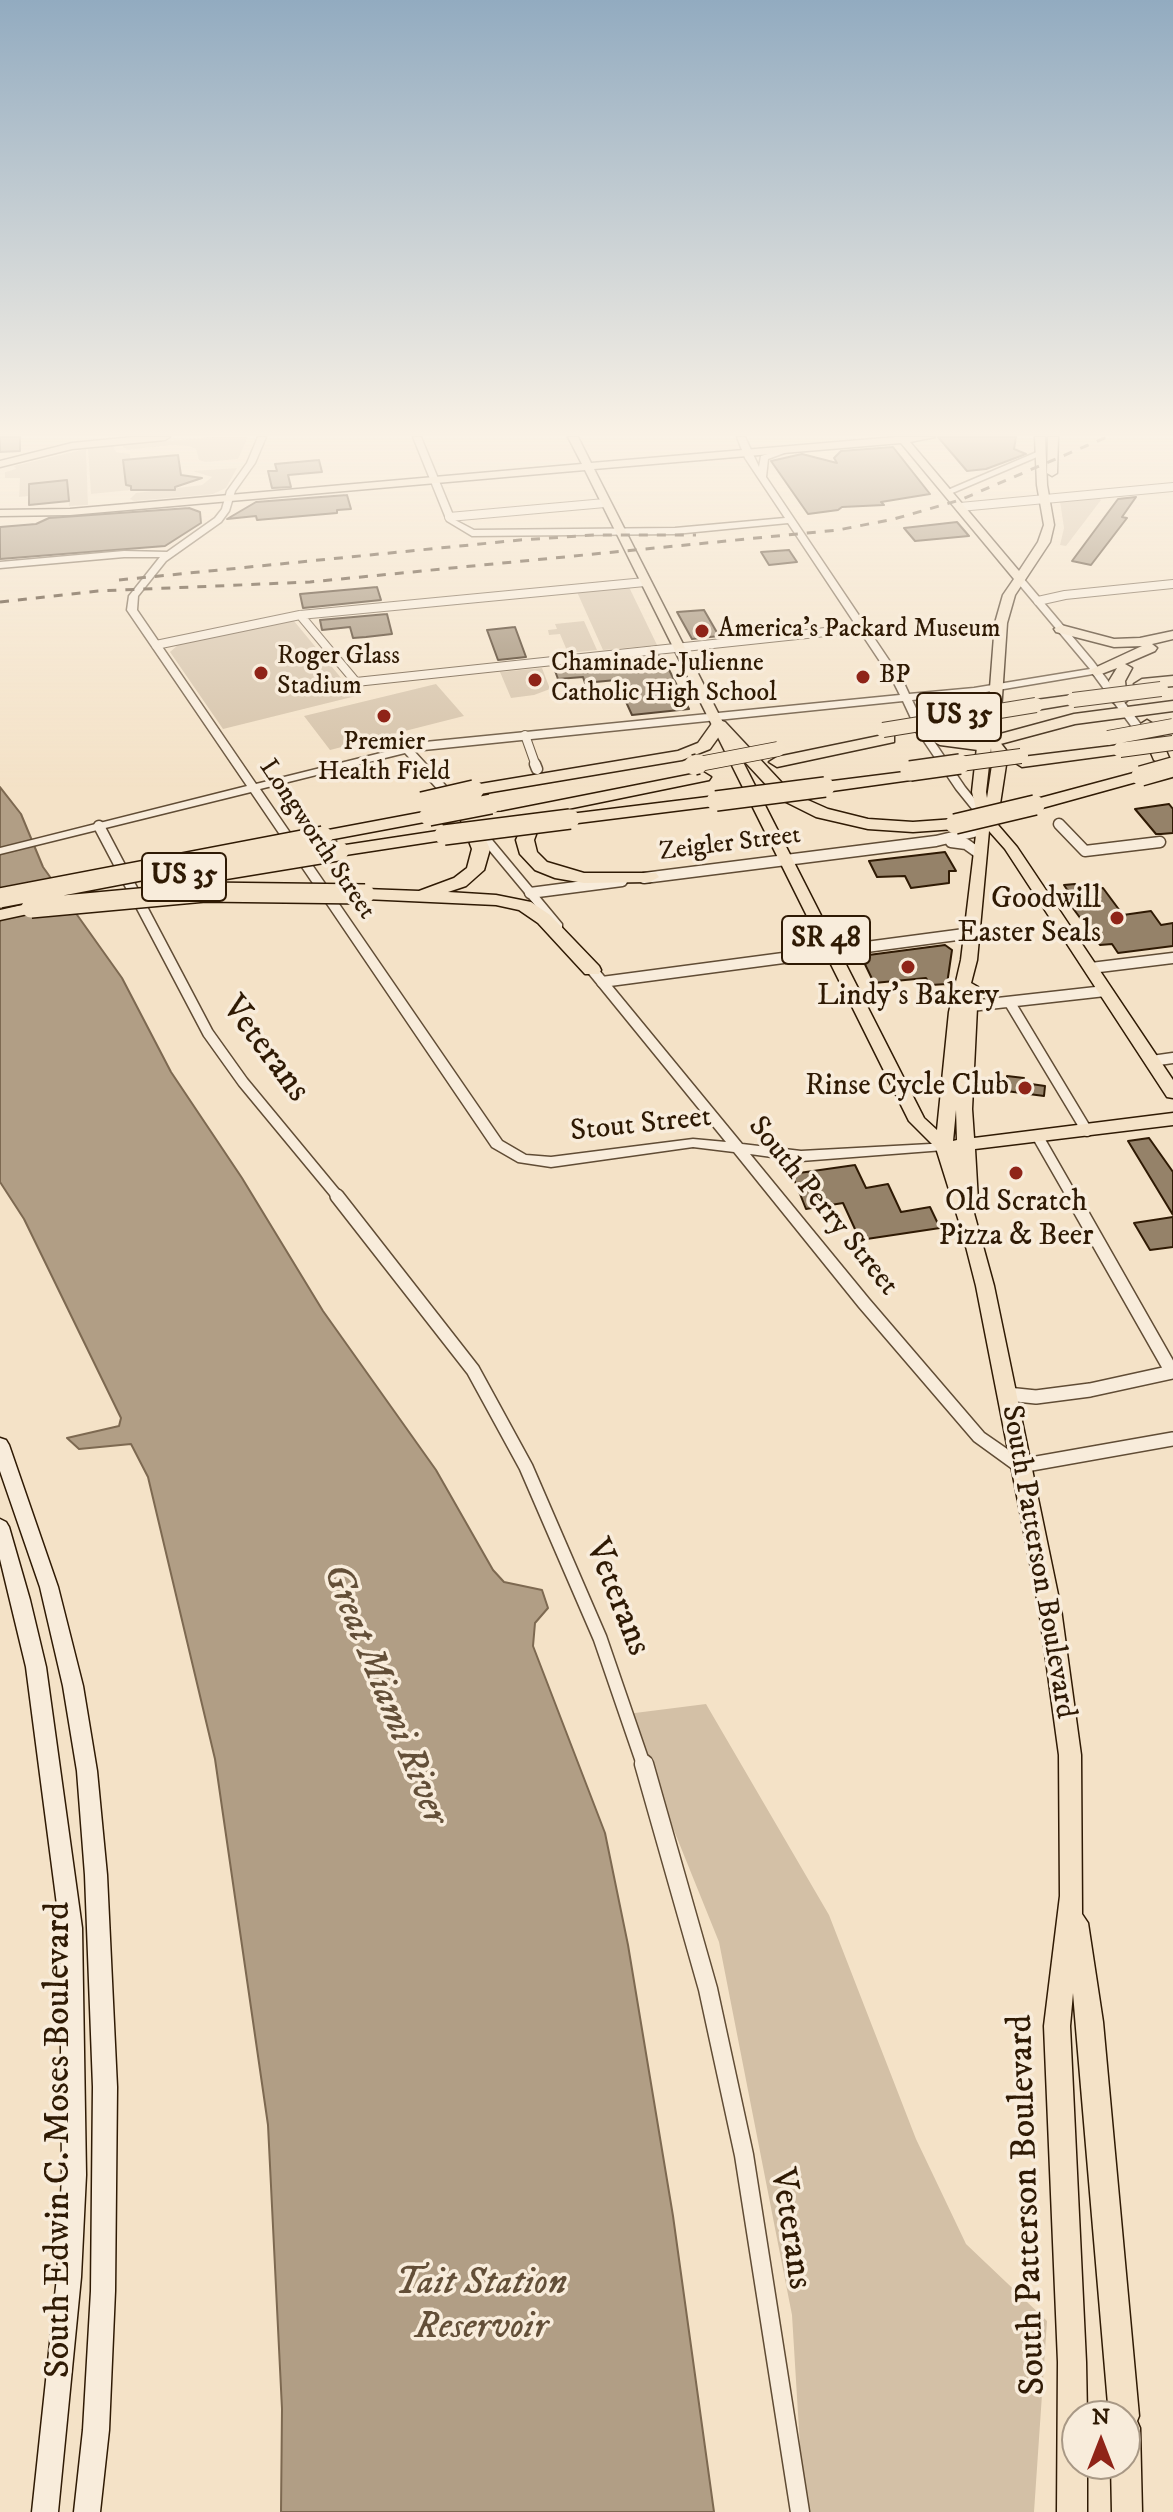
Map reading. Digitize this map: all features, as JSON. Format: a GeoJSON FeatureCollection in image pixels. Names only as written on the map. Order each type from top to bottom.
{"type":"FeatureCollection","features":[{"type":"Feature","properties":{"kind":"highway"},"geometry":{"type":"LineString","coordinates":[[1061,629],[1092,640],[1117,643],[1173,640]]}},
{"type":"Feature","properties":{"kind":"highway"},"geometry":{"type":"LineString","coordinates":[[1096,671],[1124,668],[1173,640]]}},
{"type":"Feature","properties":{"kind":"highway"},"geometry":{"type":"LineString","coordinates":[[1096,671],[1173,640]]}},
{"type":"Feature","properties":{"kind":"highway"},"geometry":{"type":"LineString","coordinates":[[1122,706],[1117,681],[1124,668]]}},
{"type":"Feature","properties":{"kind":"highway"},"geometry":{"type":"LineString","coordinates":[[1073,700],[1142,684],[1169,686]]}},
{"type":"Feature","properties":{"kind":"highway","name":"US 35"},"geometry":{"type":"LineString","coordinates":[[0,898],[425,809],[491,804],[698,771],[1036,705],[1169,686]]}},
{"type":"Feature","properties":{"kind":"highway"},"geometry":{"type":"LineString","coordinates":[[922,731],[958,744],[992,741],[1122,706],[1173,706]]}},
{"type":"Feature","properties":{"kind":"highway"},"geometry":{"type":"LineString","coordinates":[[425,809],[474,790],[682,755],[704,746],[717,720],[785,793],[818,811],[864,824],[913,827],[955,824],[1141,776],[1167,763],[1147,726],[1157,713],[1173,706]]}},
{"type":"Feature","properties":{"kind":"highway"},"geometry":{"type":"LineString","coordinates":[[1114,744],[1173,726]]}},
{"type":"Feature","properties":{"kind":"highway","name":"US 35"},"geometry":{"type":"LineString","coordinates":[[0,915],[134,886],[565,812],[716,801],[1114,744],[1173,743]]}},
{"type":"Feature","properties":{"kind":"highway"},"geometry":{"type":"LineString","coordinates":[[650,877],[570,877],[552,872],[534,862],[526,848],[527,832],[540,817],[698,771]]}},
{"type":"Feature","properties":{"kind":"highway"},"geometry":{"type":"LineString","coordinates":[[420,897],[460,882],[479,862],[481,849],[468,818],[565,812]]}},
{"type":"Feature","properties":{"kind":"highway"},"geometry":{"type":"LineString","coordinates":[[31,908],[219,891],[496,900],[525,906],[544,919],[597,976]]}},
{"type":"Feature","properties":{"kind":"highway"},"geometry":{"type":"LineString","coordinates":[[449,898],[530,893]]}},
{"type":"Feature","properties":{"kind":"main road","name":"SR 48"},"geometry":{"type":"LineString","coordinates":[[631,554],[917,1121],[944,1146]]}},
{"type":"Feature","properties":{"kind":"main road"},"geometry":{"type":"LineString","coordinates":[[999,554],[1020,580]]}},
{"type":"Feature","properties":{"kind":"main road","name":"South Patterson Boulevard"},"geometry":{"type":"LineString","coordinates":[[1034,554],[1011,591],[1003,613],[992,741],[999,750],[999,765],[993,804],[984,824],[969,960],[957,1012],[944,1146],[971,1231],[1050,1609],[1070,1755],[1072,1896],[1090,2022],[1123,2400]]}},
{"type":"Feature","properties":{"kind":"main road","name":"South Patterson Boulevard"},"geometry":{"type":"LineString","coordinates":[[1020,580],[1034,570],[1046,554]]}},
{"type":"Feature","properties":{"kind":"main road"},"geometry":{"type":"LineString","coordinates":[[1004,560],[1030,561]]}},
{"type":"Feature","properties":{"kind":"main road"},"geometry":{"type":"LineString","coordinates":[[984,824],[1010,847],[1173,1093]]}},
{"type":"Feature","properties":{"kind":"main road","name":"South Patterson Boulevard"},"geometry":{"type":"LineString","coordinates":[[969,960],[971,1006],[964,1146],[971,1231]]}},
{"type":"Feature","properties":{"kind":"main road","name":"Stout Street"},"geometry":{"type":"LineString","coordinates":[[944,1146],[1173,1119]]}},
{"type":"Feature","properties":{"kind":"main road","name":"South Edwin C. Moses Boulevard"},"geometry":{"type":"LineString","coordinates":[[0,1445],[49,1587],[73,1686],[87,1771],[96,1875],[105,2073],[103,2291],[96,2430],[87,2512]]}},
{"type":"Feature","properties":{"kind":"main road","name":"South Edwin C. Moses Boulevard"},"geometry":{"type":"LineString","coordinates":[[0,1527],[36,1667],[71,1928],[74,2175],[69,2277],[45,2512]]}},
{"type":"Feature","properties":{"kind":"main road","name":"South Patterson Boulevard"},"geometry":{"type":"LineString","coordinates":[[1072,1896],[1057,2026],[1072,2362],[1072,2512]]}},
{"type":"Feature","properties":{"kind":"main road"},"geometry":{"type":"LineString","coordinates":[[1126,2480],[1127,2512]]}},
{"type":"Feature","properties":{"kind":"street"},"geometry":{"type":"LineString","coordinates":[[0,565],[121,554]]}},
{"type":"Feature","properties":{"kind":"street"},"geometry":{"type":"LineString","coordinates":[[134,554],[167,555]]}},
{"type":"Feature","properties":{"kind":"street"},"geometry":{"type":"LineString","coordinates":[[814,554],[907,698],[922,731],[984,824]]}},
{"type":"Feature","properties":{"kind":"street","name":"Longworth Street"},"geometry":{"type":"LineString","coordinates":[[167,555],[132,600],[132,610],[497,1144],[514,1156],[543,1162]]}},
{"type":"Feature","properties":{"kind":"street"},"geometry":{"type":"LineString","coordinates":[[1020,580],[1096,671],[1167,763],[1173,776]]}},
{"type":"Feature","properties":{"kind":"street"},"geometry":{"type":"LineString","coordinates":[[156,645],[300,615],[645,582]]}},
{"type":"Feature","properties":{"kind":"street"},"geometry":{"type":"LineString","coordinates":[[1038,601],[1065,595],[1173,584]]}},
{"type":"Feature","properties":{"kind":"street"},"geometry":{"type":"LineString","coordinates":[[300,615],[356,682],[863,628]]}},
{"type":"Feature","properties":{"kind":"street"},"geometry":{"type":"LineString","coordinates":[[0,851],[408,750],[525,735],[717,720],[996,688],[1096,671]]}},
{"type":"Feature","properties":{"kind":"street"},"geometry":{"type":"LineString","coordinates":[[1030,683],[1085,680],[1106,684]]}},
{"type":"Feature","properties":{"kind":"street"},"geometry":{"type":"LineString","coordinates":[[525,735],[537,769]]}},
{"type":"Feature","properties":{"kind":"street","name":"South Perry Street"},"geometry":{"type":"LineString","coordinates":[[408,750],[530,893],[864,1303],[979,1437],[1020,1466]]}},
{"type":"Feature","properties":{"kind":"street","name":"Zeigler Street"},"geometry":{"type":"LineString","coordinates":[[936,841],[984,824]]}},
{"type":"Feature","properties":{"kind":"street"},"geometry":{"type":"LineString","coordinates":[[1059,824],[1085,851],[1160,842]]}},
{"type":"Feature","properties":{"kind":"street","name":"Veterans"},"geometry":{"type":"LineString","coordinates":[[99,826],[208,1033],[243,1082],[394,1265],[473,1370],[526,1467],[600,1638],[657,1802],[708,1989],[744,2155],[800,2512]]}},
{"type":"Feature","properties":{"kind":"street","name":"Zeigler Street"},"geometry":{"type":"LineString","coordinates":[[530,893],[936,841],[963,843],[980,854]]}},
{"type":"Feature","properties":{"kind":"street"},"geometry":{"type":"LineString","coordinates":[[597,976],[972,933]]}},
{"type":"Feature","properties":{"kind":"street"},"geometry":{"type":"LineString","coordinates":[[1091,968],[1173,958]]}},
{"type":"Feature","properties":{"kind":"street"},"geometry":{"type":"LineString","coordinates":[[971,1006],[1105,991]]}},
{"type":"Feature","properties":{"kind":"street"},"geometry":{"type":"LineString","coordinates":[[1010,1003],[1087,1131]]}},
{"type":"Feature","properties":{"kind":"street"},"geometry":{"type":"LineString","coordinates":[[1152,1061],[1173,1058]]}},
{"type":"Feature","properties":{"kind":"street"},"geometry":{"type":"LineString","coordinates":[[1007,1394],[1036,1397],[1090,1390],[1172,1372],[1038,1137]]}},
{"type":"Feature","properties":{"kind":"street","name":"Stout Street"},"geometry":{"type":"LineString","coordinates":[[543,1162],[570,1162],[693,1143],[801,1156],[944,1146]]}},
{"type":"Feature","properties":{"kind":"street"},"geometry":{"type":"LineString","coordinates":[[1020,1466],[1173,1439]]}},
{"type":"Feature","properties":{"kind":"shaded area"},"geometry":{"type":"Polygon","coordinates":[[[629,587],[657,645],[603,650],[577,592],[629,587]]]}},
{"type":"Feature","properties":{"kind":"shaded area","name":"Roger Glass Stadium"},"geometry":{"type":"Polygon","coordinates":[[[294,621],[356,696],[223,729],[170,652],[179,644],[294,621]]]}},
{"type":"Feature","properties":{"kind":"shaded area"},"geometry":{"type":"Polygon","coordinates":[[[584,621],[597,650],[568,653],[560,634],[549,635],[548,630],[557,629],[555,624],[584,621]]]}},
{"type":"Feature","properties":{"kind":"shaded area"},"geometry":{"type":"Polygon","coordinates":[[[542,668],[550,689],[511,698],[500,672],[542,668]]]}},
{"type":"Feature","properties":{"kind":"shaded area","name":"Premier Health Field"},"geometry":{"type":"Polygon","coordinates":[[[436,684],[464,716],[330,750],[304,716],[436,684]]]}},
{"type":"Feature","properties":{"kind":"shaded area"},"geometry":{"type":"Polygon","coordinates":[[[706,1704],[829,1915],[916,2139],[966,2244],[1047,2321],[1034,2512],[804,2512],[792,2315],[719,1942],[627,1714],[706,1704]]]}},
{"type":"Feature","properties":{"kind":"water","name":"Tait Station Reservoir"},"geometry":{"type":"Polygon","coordinates":[[[0,787],[21,814],[43,867],[122,978],[171,1072],[242,1178],[323,1311],[436,1470],[493,1570],[504,1582],[542,1590],[548,1608],[535,1623],[533,1646],[605,1833],[628,1945],[673,2216],[714,2512],[281,2512],[282,2409],[268,2125],[215,1759],[148,1477],[131,1444],[79,1449],[67,1438],[119,1426],[121,1418],[24,1219],[0,1182],[0,787]]]}},
{"type":"Feature","properties":{"kind":"building"},"geometry":{"type":"Polygon","coordinates":[[[0,554],[61,554],[0,559],[0,554]]]}},
{"type":"Feature","properties":{"kind":"building"},"geometry":{"type":"Polygon","coordinates":[[[762,554],[792,554],[797,562],[769,565],[762,554]]]}},
{"type":"Feature","properties":{"kind":"building"},"geometry":{"type":"Polygon","coordinates":[[[1077,554],[1099,554],[1091,565],[1072,561],[1077,554]]]}},
{"type":"Feature","properties":{"kind":"building"},"geometry":{"type":"Polygon","coordinates":[[[377,587],[381,600],[303,608],[300,594],[377,587]]]}},
{"type":"Feature","properties":{"kind":"building","name":"America's Packard Museum"},"geometry":{"type":"Polygon","coordinates":[[[704,610],[719,636],[692,639],[677,612],[704,610]]]}},
{"type":"Feature","properties":{"kind":"building"},"geometry":{"type":"Polygon","coordinates":[[[387,614],[392,634],[366,637],[353,638],[350,627],[322,630],[320,620],[387,614]]]}},
{"type":"Feature","properties":{"kind":"building"},"geometry":{"type":"Polygon","coordinates":[[[515,627],[526,657],[498,660],[487,630],[515,627]]]}},
{"type":"Feature","properties":{"kind":"building"},"geometry":{"type":"Polygon","coordinates":[[[662,656],[689,709],[632,715],[616,680],[585,683],[583,677],[558,679],[554,668],[662,656]]]}},
{"type":"Feature","properties":{"kind":"building"},"geometry":{"type":"Polygon","coordinates":[[[1169,804],[1173,809],[1173,833],[1156,834],[1135,809],[1169,804]]]}},
{"type":"Feature","properties":{"kind":"building"},"geometry":{"type":"Polygon","coordinates":[[[945,852],[956,871],[949,871],[949,883],[911,888],[905,876],[877,877],[869,861],[945,852]]]}},
{"type":"Feature","properties":{"kind":"building","name":"Goodwill Easter Seals"},"geometry":{"type":"Polygon","coordinates":[[[1075,884],[1080,890],[1103,888],[1123,915],[1151,911],[1161,925],[1173,923],[1173,946],[1118,953],[1112,944],[1100,945],[1061,892],[1068,891],[1064,885],[1075,884]]]}},
{"type":"Feature","properties":{"kind":"building","name":"Lindy's Bakery"},"geometry":{"type":"Polygon","coordinates":[[[945,945],[952,950],[947,984],[931,985],[926,978],[874,983],[861,956],[945,945]]]}},
{"type":"Feature","properties":{"kind":"building","name":"Rinse Cycle Club"},"geometry":{"type":"Polygon","coordinates":[[[1007,1076],[1024,1078],[1024,1083],[1045,1086],[1044,1096],[1006,1091],[1007,1076]]]}},
{"type":"Feature","properties":{"kind":"building"},"geometry":{"type":"Polygon","coordinates":[[[1149,1138],[1173,1172],[1173,1215],[1128,1141],[1149,1138]]]}},
{"type":"Feature","properties":{"kind":"building"},"geometry":{"type":"Polygon","coordinates":[[[855,1165],[866,1188],[888,1184],[901,1212],[930,1207],[940,1228],[860,1240],[843,1203],[806,1209],[792,1174],[855,1165]]]}},
{"type":"Feature","properties":{"kind":"building"},"geometry":{"type":"Polygon","coordinates":[[[1173,1217],[1173,1247],[1150,1250],[1134,1223],[1173,1217]]]}},
{"type":"Feature","properties":{"kind":"railway"},"geometry":{"type":"LineString","coordinates":[[119,580],[377,554]]}},
{"type":"Feature","properties":{"kind":"railway"},"geometry":{"type":"LineString","coordinates":[[0,602],[98,591],[310,582],[592,554]]}},
{"type":"Feature","properties":{"kind":"place","name":"America's Packard Museum"},"geometry":{"type":"Point","coordinates":[702,631]}},
{"type":"Feature","properties":{"kind":"place","name":"Roger Glass Stadium"},"geometry":{"type":"Point","coordinates":[261,673]}},
{"type":"Feature","properties":{"kind":"place","name":"BP"},"geometry":{"type":"Point","coordinates":[863,677]}},
{"type":"Feature","properties":{"kind":"place","name":"Chaminade-Julienne Catholic High School"},"geometry":{"type":"Point","coordinates":[535,680]}},
{"type":"Feature","properties":{"kind":"place","name":"Premier Health Field"},"geometry":{"type":"Point","coordinates":[384,716]}},
{"type":"Feature","properties":{"kind":"place","name":"Goodwill Easter Seals"},"geometry":{"type":"Point","coordinates":[1117,918]}},
{"type":"Feature","properties":{"kind":"place","name":"Lindy's Bakery"},"geometry":{"type":"Point","coordinates":[908,967]}},
{"type":"Feature","properties":{"kind":"place","name":"Rinse Cycle Club"},"geometry":{"type":"Point","coordinates":[1025,1088]}},
{"type":"Feature","properties":{"kind":"place","name":"Old Scratch Pizza & Beer"},"geometry":{"type":"Point","coordinates":[1016,1173]}},
{"type":"Feature","properties":{"kind":"water label","name":"Great Miami River"},"geometry":{"type":"Point","coordinates":[383,1695]}}]}
